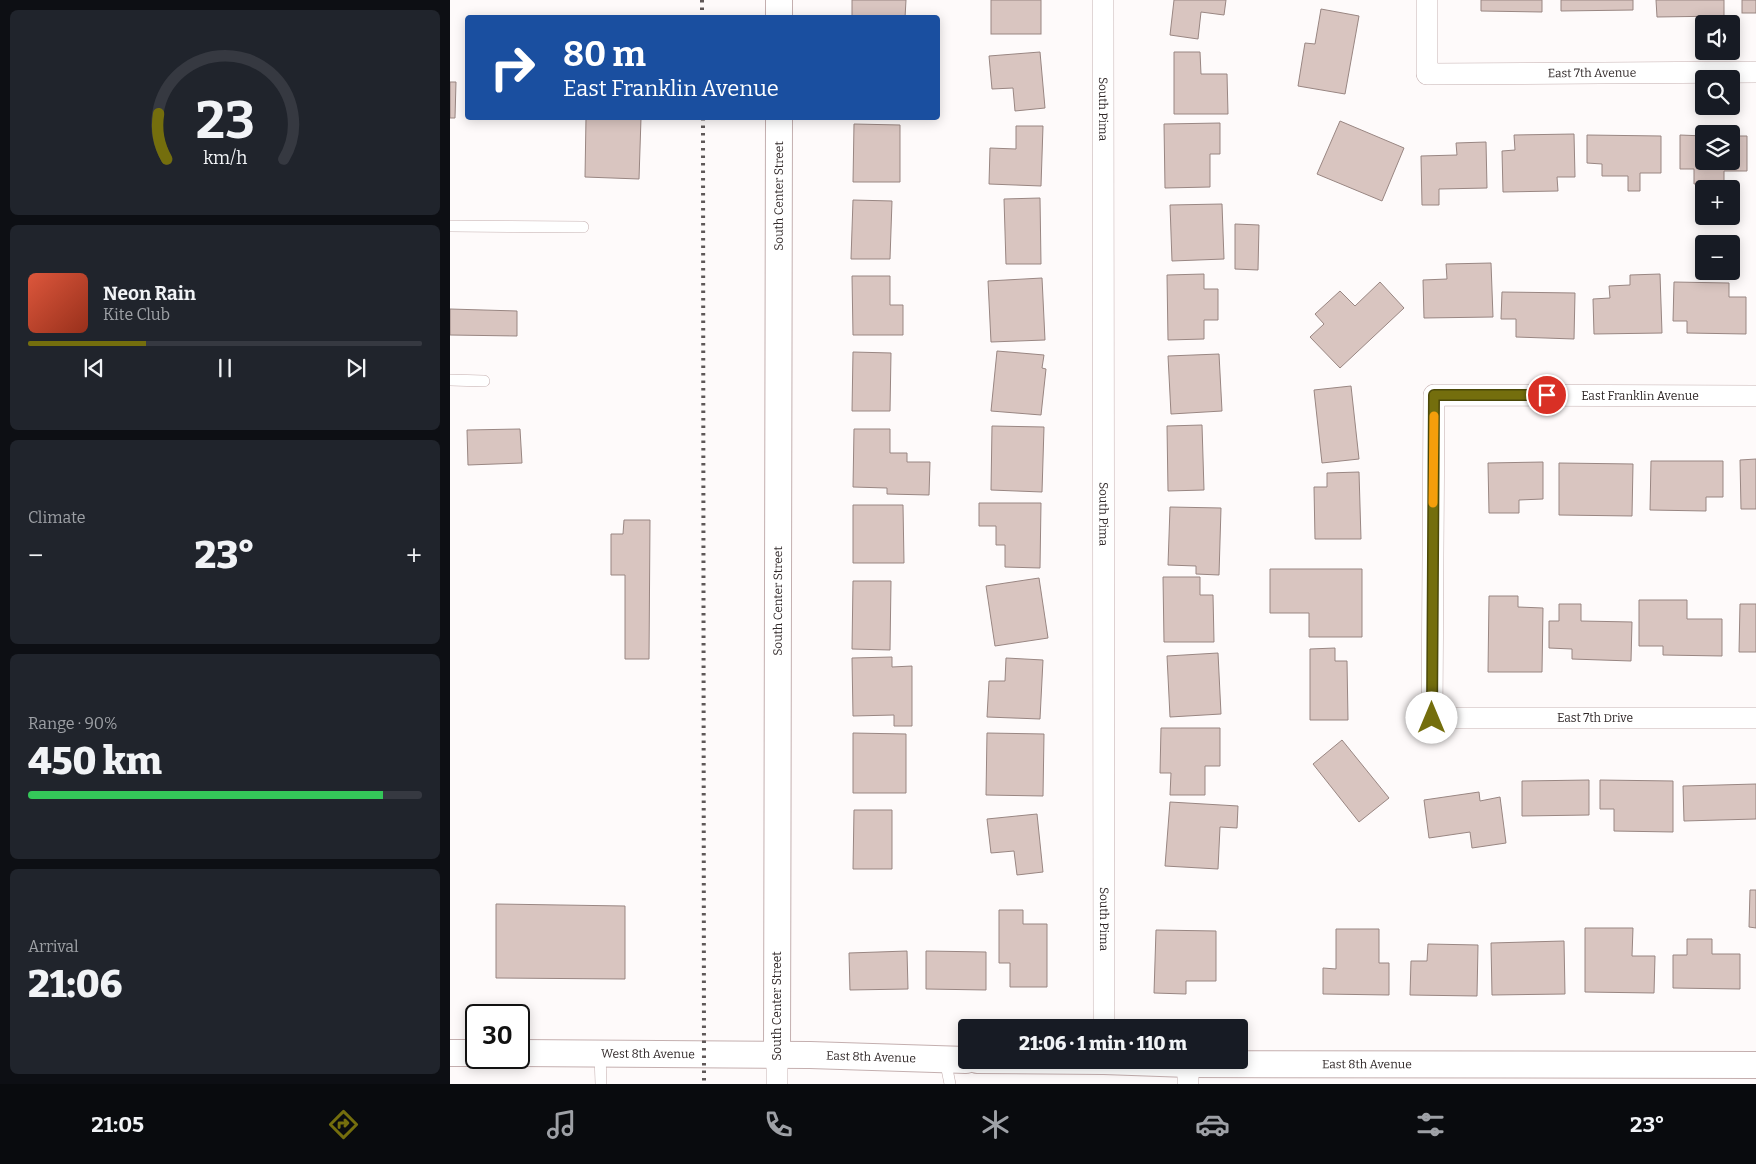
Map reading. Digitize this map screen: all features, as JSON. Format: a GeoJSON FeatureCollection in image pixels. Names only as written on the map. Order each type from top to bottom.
{"type":"FeatureCollection","features":[{"type":"Feature","properties":{"kind":"street"},"geometry":{"type":"LineString","coordinates":[[779,0],[779,15]]}},
{"type":"Feature","properties":{"kind":"street","name":"South Pima"},"geometry":{"type":"LineString","coordinates":[[1103,0],[1104,1019]]}},
{"type":"Feature","properties":{"kind":"street","name":"East 7th Avenue"},"geometry":{"type":"LineString","coordinates":[[1427,0],[1427,74],[1756,72]]}},
{"type":"Feature","properties":{"kind":"street","name":"South Center Street"},"geometry":{"type":"LineString","coordinates":[[777,1084],[779,120]]}},
{"type":"Feature","properties":{"kind":"street","name":"East Franklin Avenue"},"geometry":{"type":"LineString","coordinates":[[1432,718],[1434,395],[1756,396]]}},
{"type":"Feature","properties":{"kind":"street","name":"East 7th Drive"},"geometry":{"type":"LineString","coordinates":[[1432,718],[1756,718]]}},
{"type":"Feature","properties":{"kind":"street"},"geometry":{"type":"LineString","coordinates":[[450,1053],[465,1053]]}},
{"type":"Feature","properties":{"kind":"street","name":"West 8th Avenue"},"geometry":{"type":"LineString","coordinates":[[530,1053],[777,1056]]}},
{"type":"Feature","properties":{"kind":"street","name":"East 8th Avenue"},"geometry":{"type":"LineString","coordinates":[[777,1056],[955,1059]]}},
{"type":"Feature","properties":{"kind":"street","name":"East 8th Avenue"},"geometry":{"type":"LineString","coordinates":[[1158,1069],[1188,1074],[1756,1065]]}},
{"type":"Feature","properties":{"kind":"lane"},"geometry":{"type":"LineString","coordinates":[[450,226],[582,228]]}},
{"type":"Feature","properties":{"kind":"lane"},"geometry":{"type":"LineString","coordinates":[[450,380],[484,381]]}},
{"type":"Feature","properties":{"kind":"lane"},"geometry":{"type":"LineString","coordinates":[[600,1054],[601,1084]]}},
{"type":"Feature","properties":{"kind":"lane"},"geometry":{"type":"LineString","coordinates":[[950,1084],[955,1059]]}},
{"type":"Feature","properties":{"kind":"building"},"geometry":{"type":"Polygon","coordinates":[[[852,0],[906,0],[905,15],[852,15],[852,0]]]}},
{"type":"Feature","properties":{"kind":"building"},"geometry":{"type":"Polygon","coordinates":[[[991,0],[1041,0],[1041,34],[991,34],[991,0]]]}},
{"type":"Feature","properties":{"kind":"building"},"geometry":{"type":"Polygon","coordinates":[[[1174,0],[1226,0],[1224,15],[1201,12],[1198,39],[1170,35],[1174,0]]]}},
{"type":"Feature","properties":{"kind":"building"},"geometry":{"type":"Polygon","coordinates":[[[1481,0],[1542,0],[1542,12],[1481,11],[1481,0]]]}},
{"type":"Feature","properties":{"kind":"building"},"geometry":{"type":"Polygon","coordinates":[[[1561,0],[1633,0],[1633,10],[1561,11],[1561,0]]]}},
{"type":"Feature","properties":{"kind":"building"},"geometry":{"type":"Polygon","coordinates":[[[1656,0],[1724,0],[1724,15],[1657,17],[1656,0]]]}},
{"type":"Feature","properties":{"kind":"building"},"geometry":{"type":"Polygon","coordinates":[[[1742,0],[1756,0],[1756,13],[1742,13],[1742,0]]]}},
{"type":"Feature","properties":{"kind":"building"},"geometry":{"type":"Polygon","coordinates":[[[1321,9],[1359,16],[1345,94],[1298,86],[1305,43],[1315,44],[1321,9]]]}},
{"type":"Feature","properties":{"kind":"building"},"geometry":{"type":"Polygon","coordinates":[[[1040,52],[1045,108],[1015,111],[1013,88],[992,89],[989,56],[1040,52]]]}},
{"type":"Feature","properties":{"kind":"building"},"geometry":{"type":"Polygon","coordinates":[[[1174,52],[1200,52],[1201,74],[1227,74],[1228,114],[1174,114],[1174,52]]]}},
{"type":"Feature","properties":{"kind":"building"},"geometry":{"type":"Polygon","coordinates":[[[450,82],[456,82],[455,118],[450,118],[450,82]]]}},
{"type":"Feature","properties":{"kind":"building"},"geometry":{"type":"Polygon","coordinates":[[[586,120],[641,120],[639,179],[585,177],[586,120]]]}},
{"type":"Feature","properties":{"kind":"building"},"geometry":{"type":"Polygon","coordinates":[[[1340,121],[1404,148],[1382,201],[1317,174],[1340,121]]]}},
{"type":"Feature","properties":{"kind":"building"},"geometry":{"type":"Polygon","coordinates":[[[1220,123],[1220,154],[1210,154],[1210,187],[1165,188],[1164,124],[1220,123]]]}},
{"type":"Feature","properties":{"kind":"building"},"geometry":{"type":"Polygon","coordinates":[[[854,124],[900,125],[900,182],[853,182],[854,124]]]}},
{"type":"Feature","properties":{"kind":"building"},"geometry":{"type":"Polygon","coordinates":[[[1016,126],[1043,126],[1041,186],[989,184],[990,148],[1016,149],[1016,126]]]}},
{"type":"Feature","properties":{"kind":"building"},"geometry":{"type":"Polygon","coordinates":[[[1574,134],[1575,177],[1557,177],[1558,191],[1503,192],[1502,151],[1515,150],[1514,135],[1574,134]]]}},
{"type":"Feature","properties":{"kind":"building"},"geometry":{"type":"Polygon","coordinates":[[[1587,135],[1661,136],[1661,173],[1640,173],[1640,191],[1628,191],[1628,176],[1602,176],[1602,164],[1587,163],[1587,135]]]}},
{"type":"Feature","properties":{"kind":"building"},"geometry":{"type":"Polygon","coordinates":[[[1680,135],[1695,136],[1695,170],[1740,170],[1740,136],[1747,136],[1747,171],[1724,171],[1724,180],[1695,180],[1694,184],[1694,169],[1680,169],[1680,135]]]}},
{"type":"Feature","properties":{"kind":"building"},"geometry":{"type":"Polygon","coordinates":[[[1486,142],[1487,188],[1439,189],[1439,205],[1422,205],[1421,156],[1457,155],[1456,143],[1486,142]]]}},
{"type":"Feature","properties":{"kind":"building"},"geometry":{"type":"Polygon","coordinates":[[[1040,198],[1041,264],[1006,264],[1004,199],[1040,198]]]}},
{"type":"Feature","properties":{"kind":"building"},"geometry":{"type":"Polygon","coordinates":[[[853,200],[892,201],[890,259],[851,259],[853,200]]]}},
{"type":"Feature","properties":{"kind":"building"},"geometry":{"type":"Polygon","coordinates":[[[1222,204],[1224,259],[1172,261],[1170,205],[1222,204]]]}},
{"type":"Feature","properties":{"kind":"building"},"geometry":{"type":"Polygon","coordinates":[[[1235,224],[1259,225],[1258,270],[1235,269],[1235,224]]]}},
{"type":"Feature","properties":{"kind":"building"},"geometry":{"type":"Polygon","coordinates":[[[1491,263],[1493,317],[1424,318],[1423,280],[1447,279],[1446,264],[1491,263]]]}},
{"type":"Feature","properties":{"kind":"building"},"geometry":{"type":"Polygon","coordinates":[[[1204,274],[1204,289],[1218,289],[1218,320],[1204,320],[1204,339],[1168,340],[1167,275],[1204,274]]]}},
{"type":"Feature","properties":{"kind":"building"},"geometry":{"type":"Polygon","coordinates":[[[1660,274],[1662,333],[1594,334],[1593,299],[1610,298],[1609,286],[1630,285],[1630,275],[1660,274]]]}},
{"type":"Feature","properties":{"kind":"building"},"geometry":{"type":"Polygon","coordinates":[[[852,276],[890,276],[890,305],[903,305],[903,335],[853,335],[852,276]]]}},
{"type":"Feature","properties":{"kind":"building"},"geometry":{"type":"Polygon","coordinates":[[[1042,278],[1045,340],[991,342],[988,281],[1042,278]]]}},
{"type":"Feature","properties":{"kind":"building"},"geometry":{"type":"Polygon","coordinates":[[[1380,282],[1404,308],[1340,368],[1310,337],[1324,324],[1315,314],[1340,291],[1355,306],[1380,282]]]}},
{"type":"Feature","properties":{"kind":"building"},"geometry":{"type":"Polygon","coordinates":[[[1674,282],[1729,283],[1729,297],[1746,297],[1746,334],[1687,333],[1687,321],[1673,321],[1674,282]]]}},
{"type":"Feature","properties":{"kind":"building"},"geometry":{"type":"Polygon","coordinates":[[[1502,292],[1575,293],[1574,339],[1516,337],[1516,319],[1501,319],[1502,292]]]}},
{"type":"Feature","properties":{"kind":"building"},"geometry":{"type":"Polygon","coordinates":[[[450,309],[517,311],[517,336],[450,335],[450,309]]]}},
{"type":"Feature","properties":{"kind":"building"},"geometry":{"type":"Polygon","coordinates":[[[997,351],[1044,355],[1042,368],[1046,369],[1041,415],[991,411],[997,351]]]}},
{"type":"Feature","properties":{"kind":"building"},"geometry":{"type":"Polygon","coordinates":[[[853,352],[891,353],[890,411],[852,411],[853,352]]]}},
{"type":"Feature","properties":{"kind":"building"},"geometry":{"type":"Polygon","coordinates":[[[1219,354],[1222,411],[1171,414],[1168,356],[1219,354]]]}},
{"type":"Feature","properties":{"kind":"building"},"geometry":{"type":"Polygon","coordinates":[[[1351,386],[1359,459],[1322,463],[1314,390],[1351,386]]]}},
{"type":"Feature","properties":{"kind":"building"},"geometry":{"type":"Polygon","coordinates":[[[1202,425],[1204,490],[1168,491],[1167,426],[1202,425]]]}},
{"type":"Feature","properties":{"kind":"building"},"geometry":{"type":"Polygon","coordinates":[[[992,426],[1044,427],[1042,492],[991,490],[992,426]]]}},
{"type":"Feature","properties":{"kind":"building"},"geometry":{"type":"Polygon","coordinates":[[[520,429],[522,463],[468,465],[467,430],[520,429]]]}},
{"type":"Feature","properties":{"kind":"building"},"geometry":{"type":"Polygon","coordinates":[[[854,429],[890,429],[890,453],[907,453],[907,462],[930,462],[929,495],[887,494],[887,488],[853,487],[854,429]]]}},
{"type":"Feature","properties":{"kind":"building"},"geometry":{"type":"Polygon","coordinates":[[[1756,459],[1756,509],[1741,509],[1740,460],[1756,459]]]}},
{"type":"Feature","properties":{"kind":"building"},"geometry":{"type":"Polygon","coordinates":[[[1651,461],[1723,461],[1723,497],[1706,497],[1706,511],[1650,510],[1651,461]]]}},
{"type":"Feature","properties":{"kind":"building"},"geometry":{"type":"Polygon","coordinates":[[[1543,462],[1543,499],[1519,500],[1519,513],[1489,513],[1488,463],[1543,462]]]}},
{"type":"Feature","properties":{"kind":"building"},"geometry":{"type":"Polygon","coordinates":[[[1559,463],[1633,464],[1632,516],[1559,515],[1559,463]]]}},
{"type":"Feature","properties":{"kind":"building"},"geometry":{"type":"Polygon","coordinates":[[[1359,472],[1361,539],[1315,539],[1314,487],[1327,487],[1327,473],[1359,472]]]}},
{"type":"Feature","properties":{"kind":"building"},"geometry":{"type":"Polygon","coordinates":[[[979,503],[1041,503],[1040,568],[1005,567],[1005,545],[996,545],[996,526],[979,526],[979,503]]]}},
{"type":"Feature","properties":{"kind":"building"},"geometry":{"type":"Polygon","coordinates":[[[853,505],[903,505],[904,563],[853,563],[853,505]]]}},
{"type":"Feature","properties":{"kind":"building"},"geometry":{"type":"Polygon","coordinates":[[[1170,507],[1221,508],[1219,575],[1196,574],[1196,566],[1168,565],[1170,507]]]}},
{"type":"Feature","properties":{"kind":"building"},"geometry":{"type":"Polygon","coordinates":[[[624,520],[650,520],[649,659],[625,659],[625,575],[611,575],[611,534],[623,534],[624,520]]]}},
{"type":"Feature","properties":{"kind":"building"},"geometry":{"type":"Polygon","coordinates":[[[1270,569],[1362,569],[1362,637],[1309,637],[1309,613],[1270,613],[1270,569]]]}},
{"type":"Feature","properties":{"kind":"building"},"geometry":{"type":"Polygon","coordinates":[[[1163,577],[1200,577],[1200,595],[1213,595],[1214,642],[1164,642],[1163,577]]]}},
{"type":"Feature","properties":{"kind":"building"},"geometry":{"type":"Polygon","coordinates":[[[1039,578],[1048,638],[995,646],[986,586],[1039,578]]]}},
{"type":"Feature","properties":{"kind":"building"},"geometry":{"type":"Polygon","coordinates":[[[853,581],[891,581],[890,650],[852,649],[853,581]]]}},
{"type":"Feature","properties":{"kind":"building"},"geometry":{"type":"Polygon","coordinates":[[[1489,596],[1518,596],[1518,607],[1543,608],[1542,672],[1488,672],[1489,596]]]}},
{"type":"Feature","properties":{"kind":"building"},"geometry":{"type":"Polygon","coordinates":[[[1639,600],[1687,600],[1687,619],[1722,619],[1722,656],[1663,655],[1663,646],[1639,646],[1639,600]]]}},
{"type":"Feature","properties":{"kind":"building"},"geometry":{"type":"Polygon","coordinates":[[[1559,604],[1581,604],[1581,621],[1632,622],[1631,661],[1572,659],[1572,649],[1549,648],[1549,621],[1559,621],[1559,604]]]}},
{"type":"Feature","properties":{"kind":"building"},"geometry":{"type":"Polygon","coordinates":[[[1740,604],[1756,604],[1756,652],[1739,652],[1740,604]]]}},
{"type":"Feature","properties":{"kind":"building"},"geometry":{"type":"Polygon","coordinates":[[[1335,648],[1335,661],[1347,661],[1348,720],[1310,720],[1310,649],[1335,648]]]}},
{"type":"Feature","properties":{"kind":"building"},"geometry":{"type":"Polygon","coordinates":[[[1218,653],[1221,714],[1170,717],[1167,656],[1218,653]]]}},
{"type":"Feature","properties":{"kind":"building"},"geometry":{"type":"Polygon","coordinates":[[[892,657],[892,667],[912,666],[912,726],[894,726],[894,715],[853,716],[852,658],[892,657]]]}},
{"type":"Feature","properties":{"kind":"building"},"geometry":{"type":"Polygon","coordinates":[[[1006,658],[1043,660],[1040,719],[987,717],[989,681],[1005,681],[1006,658]]]}},
{"type":"Feature","properties":{"kind":"building"},"geometry":{"type":"Polygon","coordinates":[[[1161,728],[1220,728],[1220,766],[1205,766],[1205,795],[1170,795],[1171,773],[1160,773],[1161,728]]]}},
{"type":"Feature","properties":{"kind":"building"},"geometry":{"type":"Polygon","coordinates":[[[853,733],[906,734],[906,793],[853,793],[853,733]]]}},
{"type":"Feature","properties":{"kind":"building"},"geometry":{"type":"Polygon","coordinates":[[[987,733],[1044,734],[1043,796],[986,795],[987,733]]]}},
{"type":"Feature","properties":{"kind":"building"},"geometry":{"type":"Polygon","coordinates":[[[1342,740],[1389,798],[1359,822],[1313,764],[1342,740]]]}},
{"type":"Feature","properties":{"kind":"building"},"geometry":{"type":"Polygon","coordinates":[[[1589,780],[1589,815],[1522,816],[1522,781],[1589,780]]]}},
{"type":"Feature","properties":{"kind":"building"},"geometry":{"type":"Polygon","coordinates":[[[1600,780],[1673,781],[1673,832],[1614,831],[1614,809],[1600,809],[1600,780]]]}},
{"type":"Feature","properties":{"kind":"building"},"geometry":{"type":"Polygon","coordinates":[[[1756,784],[1756,819],[1684,821],[1683,786],[1756,784]]]}},
{"type":"Feature","properties":{"kind":"building"},"geometry":{"type":"Polygon","coordinates":[[[1479,792],[1480,801],[1500,797],[1506,843],[1472,848],[1470,832],[1429,838],[1424,800],[1479,792]]]}},
{"type":"Feature","properties":{"kind":"building"},"geometry":{"type":"Polygon","coordinates":[[[1170,802],[1238,806],[1237,828],[1220,827],[1218,869],[1165,866],[1170,802]]]}},
{"type":"Feature","properties":{"kind":"building"},"geometry":{"type":"Polygon","coordinates":[[[854,810],[892,810],[892,869],[853,869],[854,810]]]}},
{"type":"Feature","properties":{"kind":"building"},"geometry":{"type":"Polygon","coordinates":[[[1037,814],[1043,872],[1017,875],[1014,851],[991,853],[987,819],[1037,814]]]}},
{"type":"Feature","properties":{"kind":"building"},"geometry":{"type":"Polygon","coordinates":[[[1750,890],[1756,890],[1756,928],[1749,927],[1750,890]]]}},
{"type":"Feature","properties":{"kind":"building"},"geometry":{"type":"Polygon","coordinates":[[[496,904],[625,906],[625,979],[496,978],[496,904]]]}},
{"type":"Feature","properties":{"kind":"building"},"geometry":{"type":"Polygon","coordinates":[[[999,910],[1023,910],[1023,924],[1047,924],[1047,987],[1010,987],[1010,963],[999,963],[999,910]]]}},
{"type":"Feature","properties":{"kind":"building"},"geometry":{"type":"Polygon","coordinates":[[[1585,928],[1633,928],[1632,956],[1655,956],[1654,993],[1585,992],[1585,928]]]}},
{"type":"Feature","properties":{"kind":"building"},"geometry":{"type":"Polygon","coordinates":[[[1336,929],[1379,929],[1379,963],[1389,963],[1389,995],[1323,994],[1323,968],[1336,969],[1336,929]]]}},
{"type":"Feature","properties":{"kind":"building"},"geometry":{"type":"Polygon","coordinates":[[[1156,930],[1216,931],[1216,981],[1186,981],[1186,994],[1154,993],[1156,930]]]}},
{"type":"Feature","properties":{"kind":"building"},"geometry":{"type":"Polygon","coordinates":[[[1687,939],[1712,939],[1712,954],[1740,954],[1740,989],[1673,988],[1673,955],[1687,955],[1687,939]]]}},
{"type":"Feature","properties":{"kind":"building"},"geometry":{"type":"Polygon","coordinates":[[[1564,941],[1565,994],[1492,995],[1491,943],[1564,941]]]}},
{"type":"Feature","properties":{"kind":"building"},"geometry":{"type":"Polygon","coordinates":[[[1428,944],[1478,945],[1477,996],[1410,995],[1411,961],[1427,961],[1428,944]]]}},
{"type":"Feature","properties":{"kind":"building"},"geometry":{"type":"Polygon","coordinates":[[[907,951],[908,989],[850,990],[849,953],[907,951]]]}},
{"type":"Feature","properties":{"kind":"building"},"geometry":{"type":"Polygon","coordinates":[[[926,951],[986,952],[986,990],[926,989],[926,951]]]}},
{"type":"Feature","properties":{"kind":"railway"},"geometry":{"type":"LineString","coordinates":[[702,0],[702,15]]}},
{"type":"Feature","properties":{"kind":"railway"},"geometry":{"type":"LineString","coordinates":[[703,120],[704,1084]]}},
{"type":"Feature","properties":{"kind":"slow traffic"},"geometry":{"type":"LineString","coordinates":[[1433,503],[1434,416]]}},
{"type":"Feature","properties":{"kind":"route"},"geometry":{"type":"LineString","coordinates":[[1432,718],[1434,395],[1547,395]]}}]}
